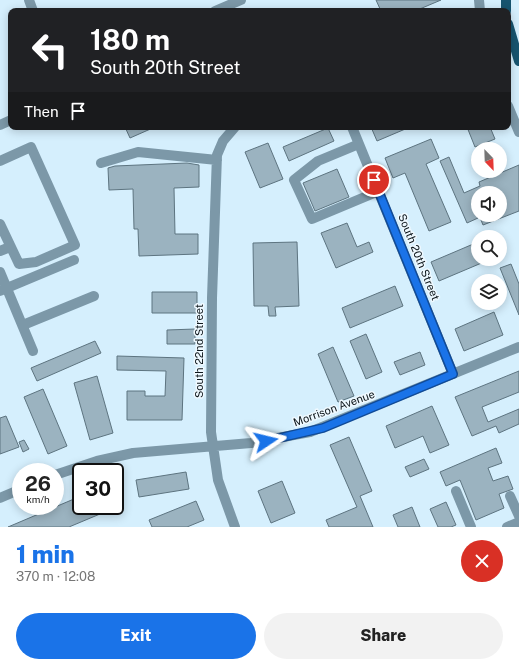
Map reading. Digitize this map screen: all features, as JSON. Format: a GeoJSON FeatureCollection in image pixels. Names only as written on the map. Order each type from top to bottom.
{"type":"FeatureCollection","features":[{"type":"Feature","properties":{"kind":"main road"},"geometry":{"type":"LineString","coordinates":[[511,34],[519,61]]}},
{"type":"Feature","properties":{"kind":"street"},"geometry":{"type":"LineString","coordinates":[[222,8],[241,0]]}},
{"type":"Feature","properties":{"kind":"street"},"geometry":{"type":"LineString","coordinates":[[511,113],[519,132]]}},
{"type":"Feature","properties":{"kind":"street","name":"South 22nd Street"},"geometry":{"type":"LineString","coordinates":[[233,130],[223,142],[217,160],[216,173],[212,298],[212,446],[220,485],[235,527]]}},
{"type":"Feature","properties":{"kind":"street","name":"South 20th Street"},"geometry":{"type":"LineString","coordinates":[[353,130],[453,374]]}},
{"type":"Feature","properties":{"kind":"street"},"geometry":{"type":"LineString","coordinates":[[359,144],[318,162],[294,180],[312,219],[379,191]]}},
{"type":"Feature","properties":{"kind":"street"},"geometry":{"type":"LineString","coordinates":[[0,161],[31,147],[75,245],[36,262],[19,264],[0,224]]}},
{"type":"Feature","properties":{"kind":"street"},"geometry":{"type":"LineString","coordinates":[[101,163],[138,152],[217,160]]}},
{"type":"Feature","properties":{"kind":"street"},"geometry":{"type":"LineString","coordinates":[[0,251],[10,247]]}},
{"type":"Feature","properties":{"kind":"street"},"geometry":{"type":"LineString","coordinates":[[3,290],[74,260]]}},
{"type":"Feature","properties":{"kind":"street"},"geometry":{"type":"LineString","coordinates":[[0,272],[3,290],[23,325],[34,351]]}},
{"type":"Feature","properties":{"kind":"street"},"geometry":{"type":"LineString","coordinates":[[23,325],[94,296]]}},
{"type":"Feature","properties":{"kind":"street","name":"Morrison Avenue"},"geometry":{"type":"LineString","coordinates":[[64,472],[82,465],[121,455],[266,441],[310,432],[519,347]]}},
{"type":"Feature","properties":{"kind":"street"},"geometry":{"type":"LineString","coordinates":[[456,491],[471,527]]}},
{"type":"Feature","properties":{"kind":"street"},"geometry":{"type":"LineString","coordinates":[[0,498],[12,493]]}},
{"type":"Feature","properties":{"kind":"street"},"geometry":{"type":"LineString","coordinates":[[510,496],[519,516]]}},
{"type":"Feature","properties":{"kind":"street"},"geometry":{"type":"LineString","coordinates":[[507,527],[519,522]]}},
{"type":"Feature","properties":{"kind":"building"},"geometry":{"type":"Polygon","coordinates":[[[376,0],[441,0],[422,8],[380,8],[376,0]]]}},
{"type":"Feature","properties":{"kind":"building"},"geometry":{"type":"Polygon","coordinates":[[[126,130],[148,130],[130,138],[126,130]]]}},
{"type":"Feature","properties":{"kind":"building"},"geometry":{"type":"Polygon","coordinates":[[[323,130],[329,130],[334,141],[289,161],[283,147],[323,130]]]}},
{"type":"Feature","properties":{"kind":"building"},"geometry":{"type":"Polygon","coordinates":[[[372,130],[403,130],[377,141],[372,130]]]}},
{"type":"Feature","properties":{"kind":"building"},"geometry":{"type":"Polygon","coordinates":[[[468,130],[491,130],[495,139],[488,142],[473,142],[468,130]]]}},
{"type":"Feature","properties":{"kind":"building"},"geometry":{"type":"Polygon","coordinates":[[[431,139],[439,158],[426,164],[451,222],[429,231],[405,173],[393,178],[385,158],[431,139]]]}},
{"type":"Feature","properties":{"kind":"building"},"geometry":{"type":"Polygon","coordinates":[[[268,143],[283,179],[260,188],[245,152],[268,143]]]}},
{"type":"Feature","properties":{"kind":"building"},"geometry":{"type":"Polygon","coordinates":[[[449,157],[464,193],[471,190],[471,221],[467,223],[440,161],[449,157]]]}},
{"type":"Feature","properties":{"kind":"building"},"geometry":{"type":"Polygon","coordinates":[[[187,163],[199,165],[199,187],[174,188],[175,234],[198,234],[198,254],[139,256],[138,229],[134,229],[133,189],[109,190],[108,168],[115,166],[187,163]]]}},
{"type":"Feature","properties":{"kind":"building"},"geometry":{"type":"Polygon","coordinates":[[[519,165],[519,211],[507,216],[507,186],[480,186],[479,182],[488,178],[507,178],[507,170],[519,165]]]}},
{"type":"Feature","properties":{"kind":"building"},"geometry":{"type":"Polygon","coordinates":[[[337,169],[349,197],[315,211],[303,183],[337,169]]]}},
{"type":"Feature","properties":{"kind":"building"},"geometry":{"type":"Polygon","coordinates":[[[482,222],[491,222],[483,225],[482,222]]]}},
{"type":"Feature","properties":{"kind":"building"},"geometry":{"type":"Polygon","coordinates":[[[347,223],[357,247],[369,242],[373,252],[336,268],[321,233],[347,223]]]}},
{"type":"Feature","properties":{"kind":"building"},"geometry":{"type":"Polygon","coordinates":[[[297,242],[299,306],[275,307],[276,316],[269,316],[268,306],[254,306],[253,243],[297,242]]]}},
{"type":"Feature","properties":{"kind":"building"},"geometry":{"type":"Polygon","coordinates":[[[471,245],[471,266],[474,266],[439,281],[431,262],[471,245]]]}},
{"type":"Feature","properties":{"kind":"building"},"geometry":{"type":"Polygon","coordinates":[[[511,264],[519,284],[519,315],[507,285],[507,274],[502,274],[500,268],[511,264]]]}},
{"type":"Feature","properties":{"kind":"building"},"geometry":{"type":"Polygon","coordinates":[[[395,286],[403,306],[350,328],[342,308],[395,286]]]}},
{"type":"Feature","properties":{"kind":"building"},"geometry":{"type":"Polygon","coordinates":[[[152,292],[197,292],[197,313],[152,313],[152,292]]]}},
{"type":"Feature","properties":{"kind":"building"},"geometry":{"type":"Polygon","coordinates":[[[494,312],[503,335],[464,351],[455,329],[494,312]]]}},
{"type":"Feature","properties":{"kind":"building"},"geometry":{"type":"Polygon","coordinates":[[[195,329],[195,344],[167,344],[167,330],[195,329]]]}},
{"type":"Feature","properties":{"kind":"building"},"geometry":{"type":"Polygon","coordinates":[[[366,334],[382,372],[366,379],[350,341],[366,334]]]}},
{"type":"Feature","properties":{"kind":"building"},"geometry":{"type":"Polygon","coordinates":[[[95,341],[101,353],[37,381],[31,368],[95,341]]]}},
{"type":"Feature","properties":{"kind":"building"},"geometry":{"type":"Polygon","coordinates":[[[333,347],[354,396],[338,402],[318,354],[333,347]]]}},
{"type":"Feature","properties":{"kind":"building"},"geometry":{"type":"Polygon","coordinates":[[[420,352],[425,365],[400,375],[394,362],[420,352]]]}},
{"type":"Feature","properties":{"kind":"building"},"geometry":{"type":"Polygon","coordinates":[[[117,356],[184,358],[182,420],[127,420],[127,391],[145,391],[145,396],[165,396],[166,371],[117,370],[117,356]]]}},
{"type":"Feature","properties":{"kind":"building"},"geometry":{"type":"Polygon","coordinates":[[[519,371],[519,392],[482,407],[488,422],[519,409],[519,424],[499,433],[496,426],[472,436],[455,397],[519,371]]]}},
{"type":"Feature","properties":{"kind":"building"},"geometry":{"type":"Polygon","coordinates":[[[97,376],[113,433],[90,440],[74,383],[97,376]]]}},
{"type":"Feature","properties":{"kind":"building"},"geometry":{"type":"Polygon","coordinates":[[[43,389],[67,446],[48,454],[24,397],[43,389]]]}},
{"type":"Feature","properties":{"kind":"building"},"geometry":{"type":"Polygon","coordinates":[[[432,406],[449,445],[430,453],[423,436],[395,448],[386,426],[432,406]]]}},
{"type":"Feature","properties":{"kind":"building"},"geometry":{"type":"Polygon","coordinates":[[[6,416],[19,447],[0,454],[0,418],[6,416]]]}},
{"type":"Feature","properties":{"kind":"building"},"geometry":{"type":"Polygon","coordinates":[[[349,437],[372,491],[360,496],[373,527],[329,527],[326,520],[357,507],[330,445],[349,437]]]}},
{"type":"Feature","properties":{"kind":"building"},"geometry":{"type":"Polygon","coordinates":[[[24,440],[29,449],[23,452],[19,442],[24,440]]]}},
{"type":"Feature","properties":{"kind":"building"},"geometry":{"type":"Polygon","coordinates":[[[496,448],[502,463],[488,468],[493,481],[508,476],[513,489],[499,494],[504,508],[476,520],[460,480],[446,486],[440,472],[496,448]]]}},
{"type":"Feature","properties":{"kind":"building"},"geometry":{"type":"Polygon","coordinates":[[[424,459],[429,469],[410,477],[405,467],[424,459]]]}},
{"type":"Feature","properties":{"kind":"building"},"geometry":{"type":"Polygon","coordinates":[[[186,472],[189,489],[139,497],[136,480],[186,472]]]}},
{"type":"Feature","properties":{"kind":"building"},"geometry":{"type":"Polygon","coordinates":[[[282,481],[295,513],[271,523],[258,491],[282,481]]]}},
{"type":"Feature","properties":{"kind":"building"},"geometry":{"type":"Polygon","coordinates":[[[72,500],[72,515],[98,515],[69,527],[8,527],[36,515],[64,515],[64,503],[72,500]]]}},
{"type":"Feature","properties":{"kind":"building"},"geometry":{"type":"Polygon","coordinates":[[[196,501],[204,520],[187,527],[152,527],[149,520],[196,501]]]}},
{"type":"Feature","properties":{"kind":"building"},"geometry":{"type":"Polygon","coordinates":[[[446,502],[456,525],[451,527],[438,527],[430,509],[446,502]]]}},
{"type":"Feature","properties":{"kind":"building"},"geometry":{"type":"Polygon","coordinates":[[[412,507],[420,527],[398,527],[393,515],[412,507]]]}},
{"type":"Feature","properties":{"kind":"route"},"geometry":{"type":"LineString","coordinates":[[266,441],[323,428],[453,374],[374,180]]}}]}
